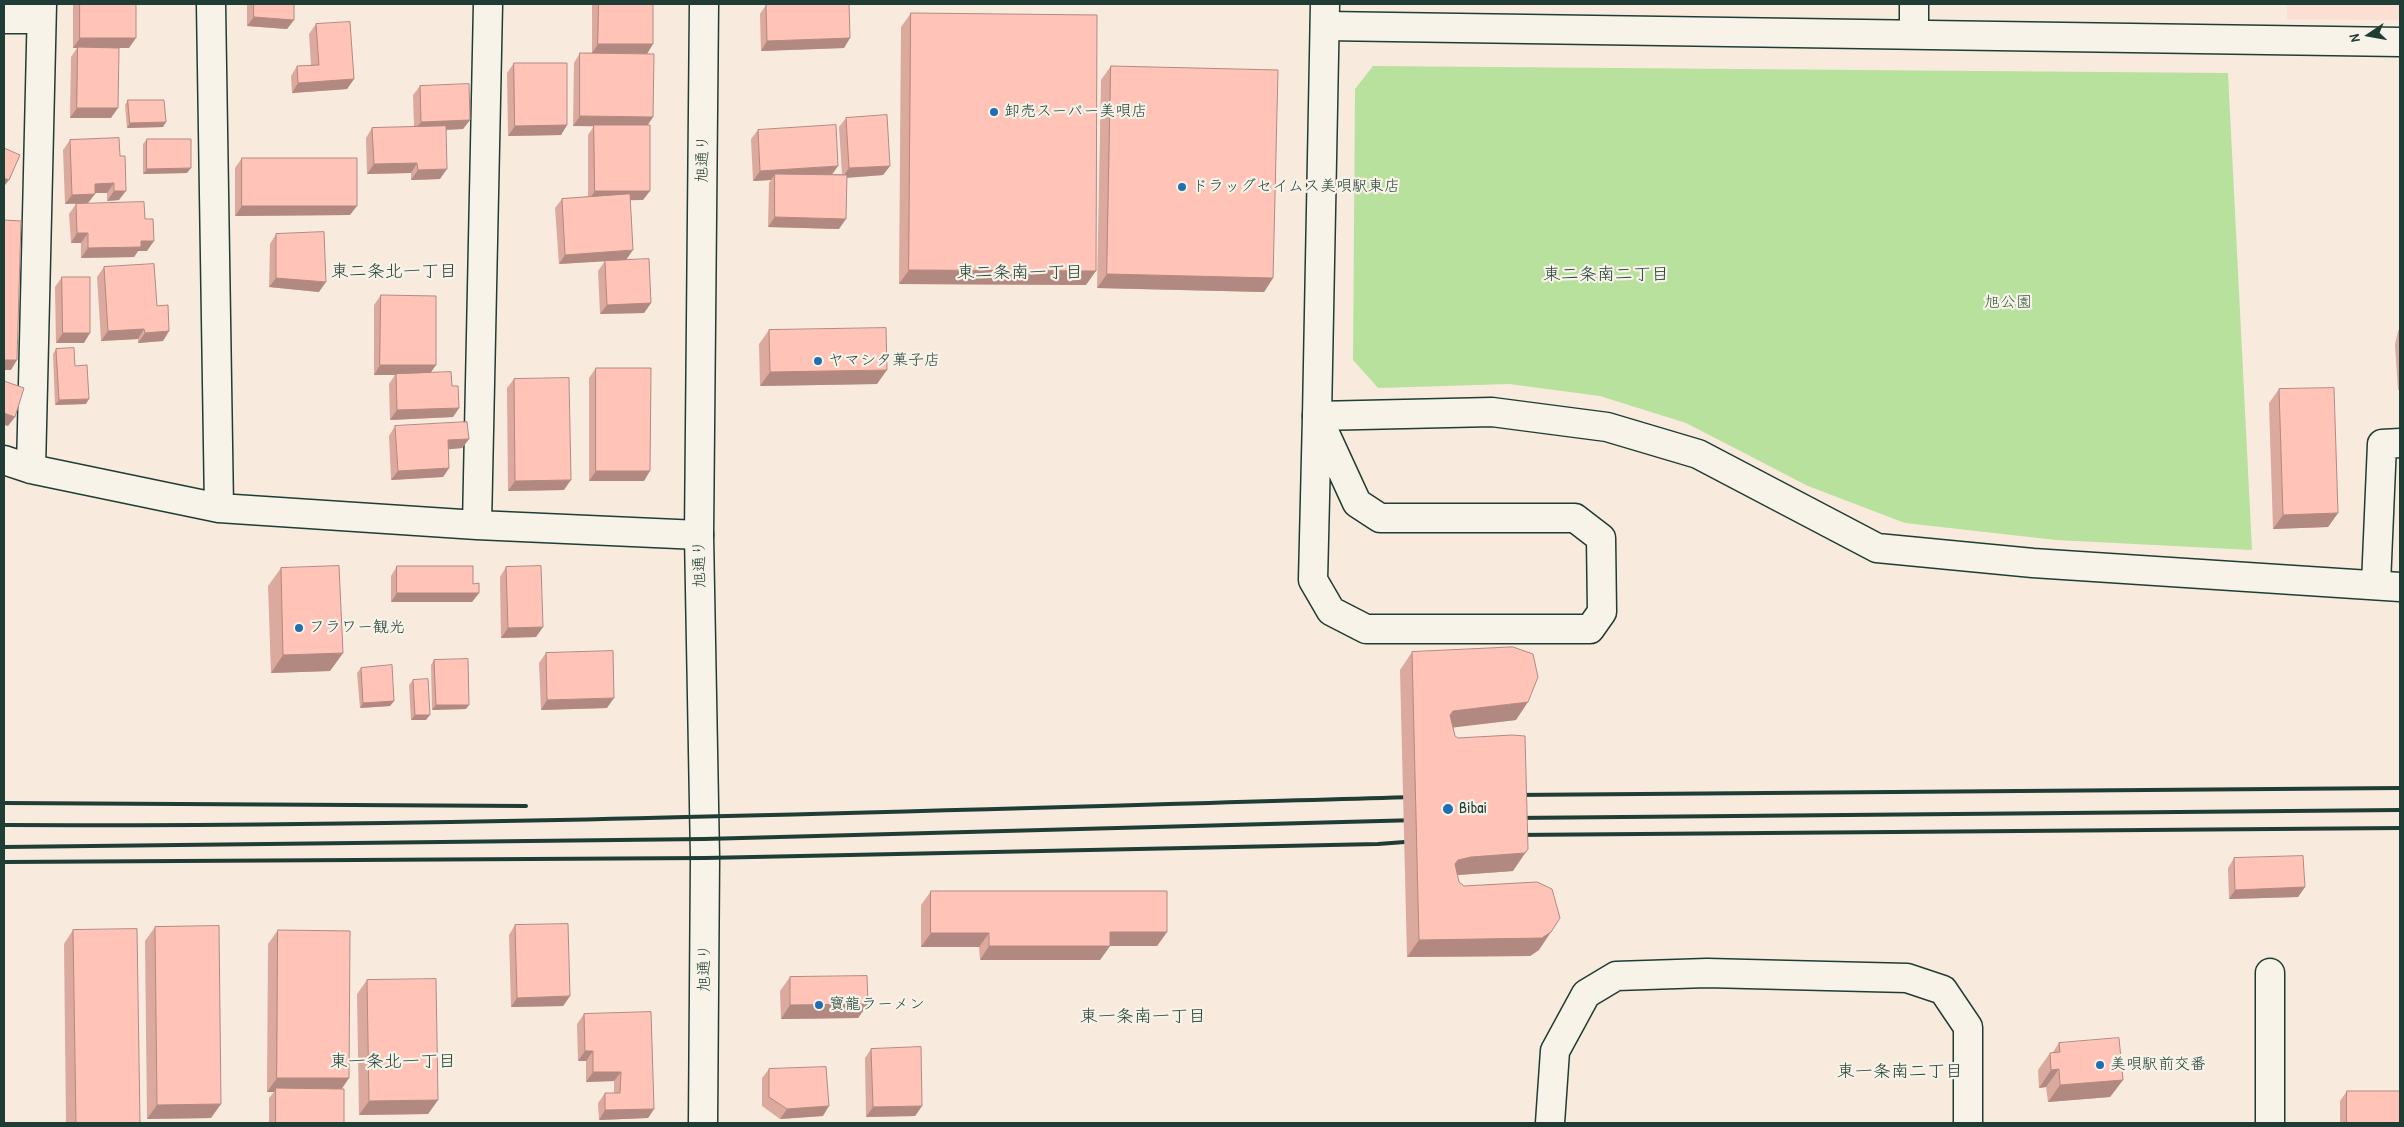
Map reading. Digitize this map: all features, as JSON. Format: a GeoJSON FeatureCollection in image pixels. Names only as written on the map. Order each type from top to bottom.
{"type":"FeatureCollection","features":[{"type":"Feature","properties":{"kind":"street"},"geometry":{"type":"LineString","coordinates":[[211,4],[219,508]]}},
{"type":"Feature","properties":{"kind":"street"},"geometry":{"type":"LineString","coordinates":[[477,525],[488,4]]}},
{"type":"Feature","properties":{"kind":"street","name":"旭通り"},"geometry":{"type":"LineString","coordinates":[[704,4],[699,535],[705,858],[704,1123]]}},
{"type":"Feature","properties":{"kind":"street"},"geometry":{"type":"LineString","coordinates":[[1914,4],[1914,34]]}},
{"type":"Feature","properties":{"kind":"street"},"geometry":{"type":"LineString","coordinates":[[4,19],[41,11],[31,469]]}},
{"type":"Feature","properties":{"kind":"street"},"geometry":{"type":"LineString","coordinates":[[1317,416],[1357,503],[1380,518],[1576,518],[1601,538],[1602,612],[1590,628],[1366,629],[1331,611],[1313,580],[1325,15],[1914,34],[2400,42]]}},
{"type":"Feature","properties":{"kind":"street"},"geometry":{"type":"LineString","coordinates":[[1317,416],[1492,412],[1607,427],[1698,454],[1877,548],[2033,563],[2388,586],[2382,444],[2400,443]]}},
{"type":"Feature","properties":{"kind":"street"},"geometry":{"type":"LineString","coordinates":[[4,460],[31,469],[219,508],[477,525],[699,535]]}},
{"type":"Feature","properties":{"kind":"street"},"geometry":{"type":"LineString","coordinates":[[1550,1123],[1554,1050],[1586,994],[1616,976],[1707,973],[1907,978],[1943,990],[1968,1027],[1968,1123]]}},
{"type":"Feature","properties":{"kind":"street"},"geometry":{"type":"LineString","coordinates":[[2270,973],[2270,1123]]}},
{"type":"Feature","properties":{"kind":"shaded area"},"geometry":{"type":"Polygon","coordinates":[[[2287,4],[2400,4],[2400,20],[2287,19],[2287,4]]]}},
{"type":"Feature","properties":{"kind":"green space","name":"旭公園"},"geometry":{"type":"Polygon","coordinates":[[[1373,66],[2228,73],[2252,550],[2056,540],[1905,523],[1808,486],[1686,423],[1600,396],[1509,384],[1378,388],[1353,360],[1355,89],[1373,66]]]}},
{"type":"Feature","properties":{"kind":"building"},"geometry":{"type":"Polygon","coordinates":[[[80,4],[136,4],[136,38],[80,38],[80,4]]]}},
{"type":"Feature","properties":{"kind":"building"},"geometry":{"type":"Polygon","coordinates":[[[254,4],[294,4],[294,20],[254,17],[254,4]]]}},
{"type":"Feature","properties":{"kind":"building"},"geometry":{"type":"Polygon","coordinates":[[[599,4],[653,4],[653,44],[598,44],[599,4]]]}},
{"type":"Feature","properties":{"kind":"building"},"geometry":{"type":"Polygon","coordinates":[[[849,4],[850,38],[767,41],[766,5],[849,4]]]}},
{"type":"Feature","properties":{"kind":"building","name":"卸売スーパー美唄店"},"geometry":{"type":"Polygon","coordinates":[[[911,13],[1097,15],[1096,271],[909,270],[911,13]]]}},
{"type":"Feature","properties":{"kind":"building"},"geometry":{"type":"Polygon","coordinates":[[[350,22],[354,79],[298,83],[297,66],[319,65],[316,24],[350,22]]]}},
{"type":"Feature","properties":{"kind":"building"},"geometry":{"type":"Polygon","coordinates":[[[78,47],[119,48],[118,108],[77,108],[78,47]]]}},
{"type":"Feature","properties":{"kind":"building"},"geometry":{"type":"Polygon","coordinates":[[[580,53],[654,54],[653,117],[580,116],[580,53]]]}},
{"type":"Feature","properties":{"kind":"building"},"geometry":{"type":"Polygon","coordinates":[[[514,63],[567,63],[567,125],[515,126],[514,63]]]}},
{"type":"Feature","properties":{"kind":"building","name":"ドラッグセイムス美唄駅東店"},"geometry":{"type":"Polygon","coordinates":[[[1111,66],[1278,70],[1273,278],[1107,274],[1111,66]]]}},
{"type":"Feature","properties":{"kind":"building"},"geometry":{"type":"Polygon","coordinates":[[[469,84],[470,120],[421,122],[420,86],[469,84]]]}},
{"type":"Feature","properties":{"kind":"building"},"geometry":{"type":"Polygon","coordinates":[[[128,100],[164,100],[166,122],[130,123],[128,100]]]}},
{"type":"Feature","properties":{"kind":"building"},"geometry":{"type":"Polygon","coordinates":[[[887,115],[890,166],[849,168],[846,118],[887,115]]]}},
{"type":"Feature","properties":{"kind":"building"},"geometry":{"type":"Polygon","coordinates":[[[594,125],[650,125],[650,191],[595,191],[594,125]]]}},
{"type":"Feature","properties":{"kind":"building"},"geometry":{"type":"Polygon","coordinates":[[[836,125],[838,166],[760,171],[758,130],[836,125]]]}},
{"type":"Feature","properties":{"kind":"building"},"geometry":{"type":"Polygon","coordinates":[[[446,126],[447,169],[418,170],[417,163],[374,164],[372,128],[446,126]]]}},
{"type":"Feature","properties":{"kind":"building"},"geometry":{"type":"Polygon","coordinates":[[[119,138],[120,156],[125,156],[126,191],[114,191],[114,183],[95,184],[95,194],[72,195],[70,140],[119,138]]]}},
{"type":"Feature","properties":{"kind":"building"},"geometry":{"type":"Polygon","coordinates":[[[147,139],[191,139],[191,168],[147,169],[147,139]]]}},
{"type":"Feature","properties":{"kind":"building"},"geometry":{"type":"Polygon","coordinates":[[[4,148],[20,155],[9,180],[4,178],[4,148]]]}},
{"type":"Feature","properties":{"kind":"building"},"geometry":{"type":"Polygon","coordinates":[[[242,158],[357,158],[357,206],[242,206],[242,158]]]}},
{"type":"Feature","properties":{"kind":"building"},"geometry":{"type":"Polygon","coordinates":[[[775,174],[847,175],[846,219],[775,217],[775,174]]]}},
{"type":"Feature","properties":{"kind":"building"},"geometry":{"type":"Polygon","coordinates":[[[630,194],[633,250],[565,255],[562,199],[630,194]]]}},
{"type":"Feature","properties":{"kind":"building"},"geometry":{"type":"Polygon","coordinates":[[[144,202],[145,219],[153,219],[154,241],[141,241],[141,247],[88,248],[88,233],[77,233],[76,204],[144,202]]]}},
{"type":"Feature","properties":{"kind":"building"},"geometry":{"type":"Polygon","coordinates":[[[4,220],[21,221],[17,360],[4,360],[4,220]]]}},
{"type":"Feature","properties":{"kind":"building"},"geometry":{"type":"Polygon","coordinates":[[[324,232],[326,282],[276,278],[276,234],[324,232]]]}},
{"type":"Feature","properties":{"kind":"building"},"geometry":{"type":"Polygon","coordinates":[[[649,259],[651,303],[607,305],[605,261],[649,259]]]}},
{"type":"Feature","properties":{"kind":"building"},"geometry":{"type":"Polygon","coordinates":[[[154,264],[157,306],[168,305],[169,331],[145,333],[144,329],[108,331],[104,267],[154,264]]]}},
{"type":"Feature","properties":{"kind":"building"},"geometry":{"type":"Polygon","coordinates":[[[62,277],[90,277],[90,333],[63,333],[62,277]]]}},
{"type":"Feature","properties":{"kind":"building"},"geometry":{"type":"Polygon","coordinates":[[[381,295],[436,296],[436,365],[380,365],[381,295]]]}},
{"type":"Feature","properties":{"kind":"building","name":"ヤマシタ菓子店"},"geometry":{"type":"Polygon","coordinates":[[[886,328],[887,370],[770,372],[769,330],[886,328]]]}},
{"type":"Feature","properties":{"kind":"building"},"geometry":{"type":"Polygon","coordinates":[[[74,348],[75,366],[87,365],[89,399],[59,400],[56,349],[74,348]]]}},
{"type":"Feature","properties":{"kind":"building"},"geometry":{"type":"Polygon","coordinates":[[[596,368],[651,368],[650,471],[596,471],[596,368]]]}},
{"type":"Feature","properties":{"kind":"building"},"geometry":{"type":"Polygon","coordinates":[[[451,372],[452,386],[458,386],[459,408],[397,410],[396,374],[451,372]]]}},
{"type":"Feature","properties":{"kind":"building"},"geometry":{"type":"Polygon","coordinates":[[[569,378],[571,480],[515,481],[514,379],[569,378]]]}},
{"type":"Feature","properties":{"kind":"building"},"geometry":{"type":"Polygon","coordinates":[[[4,381],[24,388],[15,417],[4,413],[4,381]]]}},
{"type":"Feature","properties":{"kind":"building"},"geometry":{"type":"Polygon","coordinates":[[[2334,388],[2338,513],[2283,515],[2279,389],[2334,388]]]}},
{"type":"Feature","properties":{"kind":"building"},"geometry":{"type":"Polygon","coordinates":[[[467,422],[469,439],[448,440],[449,468],[398,471],[395,426],[467,422]]]}},
{"type":"Feature","properties":{"kind":"building","name":"フラワー観光"},"geometry":{"type":"Polygon","coordinates":[[[339,566],[343,653],[283,655],[281,568],[339,566]]]}},
{"type":"Feature","properties":{"kind":"building"},"geometry":{"type":"Polygon","coordinates":[[[397,566],[473,566],[473,584],[479,583],[479,593],[397,593],[397,566]]]}},
{"type":"Feature","properties":{"kind":"building"},"geometry":{"type":"Polygon","coordinates":[[[541,566],[543,627],[508,628],[506,567],[541,566]]]}},
{"type":"Feature","properties":{"kind":"building"},"geometry":{"type":"Polygon","coordinates":[[[1513,647],[1533,654],[1538,677],[1528,702],[1453,711],[1450,715],[1455,736],[1458,738],[1525,736],[1528,849],[1525,853],[1471,857],[1458,860],[1455,864],[1459,882],[1464,886],[1537,882],[1552,889],[1560,918],[1551,932],[1542,938],[1419,940],[1412,652],[1513,647]]]}},
{"type":"Feature","properties":{"kind":"building"},"geometry":{"type":"Polygon","coordinates":[[[613,651],[614,698],[547,700],[546,653],[613,651]]]}},
{"type":"Feature","properties":{"kind":"building"},"geometry":{"type":"Polygon","coordinates":[[[468,659],[469,705],[436,705],[434,660],[468,659]]]}},
{"type":"Feature","properties":{"kind":"building"},"geometry":{"type":"Polygon","coordinates":[[[392,665],[394,701],[363,703],[361,668],[392,665]]]}},
{"type":"Feature","properties":{"kind":"building"},"geometry":{"type":"Polygon","coordinates":[[[428,679],[430,715],[415,715],[413,680],[428,679]]]}},
{"type":"Feature","properties":{"kind":"building"},"geometry":{"type":"Polygon","coordinates":[[[2303,856],[2305,887],[2235,890],[2234,858],[2303,856]]]}},
{"type":"Feature","properties":{"kind":"building"},"geometry":{"type":"Polygon","coordinates":[[[931,891],[1167,891],[1167,932],[1110,932],[1110,946],[989,946],[989,933],[931,933],[931,891]]]}},
{"type":"Feature","properties":{"kind":"building"},"geometry":{"type":"Polygon","coordinates":[[[568,924],[570,996],[517,998],[515,925],[568,924]]]}},
{"type":"Feature","properties":{"kind":"building"},"geometry":{"type":"Polygon","coordinates":[[[219,926],[221,1104],[157,1105],[155,927],[219,926]]]}},
{"type":"Feature","properties":{"kind":"building"},"geometry":{"type":"Polygon","coordinates":[[[137,929],[140,1123],[76,1123],[73,930],[137,929]]]}},
{"type":"Feature","properties":{"kind":"building"},"geometry":{"type":"Polygon","coordinates":[[[278,930],[350,931],[349,1078],[277,1078],[278,930]]]}},
{"type":"Feature","properties":{"kind":"building"},"geometry":{"type":"Polygon","coordinates":[[[867,976],[868,1004],[790,1005],[790,977],[867,976]]]}},
{"type":"Feature","properties":{"kind":"building"},"geometry":{"type":"Polygon","coordinates":[[[436,979],[438,1100],[369,1101],[367,980],[436,979]]]}},
{"type":"Feature","properties":{"kind":"building"},"geometry":{"type":"Polygon","coordinates":[[[651,1012],[654,1109],[605,1110],[605,1093],[620,1093],[621,1072],[593,1072],[593,1051],[585,1051],[584,1014],[651,1012]]]}},
{"type":"Feature","properties":{"kind":"building"},"geometry":{"type":"Polygon","coordinates":[[[2119,1038],[2123,1080],[2060,1085],[2059,1069],[2051,1070],[2050,1053],[2060,1052],[2059,1043],[2119,1038]]]}},
{"type":"Feature","properties":{"kind":"building"},"geometry":{"type":"Polygon","coordinates":[[[921,1047],[922,1106],[873,1107],[871,1049],[921,1047]]]}},
{"type":"Feature","properties":{"kind":"building"},"geometry":{"type":"Polygon","coordinates":[[[826,1067],[829,1106],[787,1109],[769,1097],[769,1069],[826,1067]]]}},
{"type":"Feature","properties":{"kind":"building"},"geometry":{"type":"Polygon","coordinates":[[[276,1088],[344,1089],[344,1123],[276,1123],[276,1088]]]}},
{"type":"Feature","properties":{"kind":"building"},"geometry":{"type":"Polygon","coordinates":[[[2347,1091],[2400,1091],[2400,1123],[2347,1123],[2347,1091]]]}},
{"type":"Feature","properties":{"kind":"railway"},"geometry":{"type":"LineString","coordinates":[[1513,795],[2400,788]]}},
{"type":"Feature","properties":{"kind":"railway"},"geometry":{"type":"LineString","coordinates":[[4,825],[181,825],[534,820],[1416,797]]}},
{"type":"Feature","properties":{"kind":"railway"},"geometry":{"type":"LineString","coordinates":[[4,803],[526,806]]}},
{"type":"Feature","properties":{"kind":"railway"},"geometry":{"type":"LineString","coordinates":[[1513,818],[2400,810]]}},
{"type":"Feature","properties":{"kind":"railway"},"geometry":{"type":"LineString","coordinates":[[4,847],[704,839],[1418,820]]}},
{"type":"Feature","properties":{"kind":"railway"},"geometry":{"type":"LineString","coordinates":[[1513,835],[2400,828]]}},
{"type":"Feature","properties":{"kind":"railway"},"geometry":{"type":"LineString","coordinates":[[4,862],[705,858],[1378,844],[1418,841]]}},
{"type":"Feature","properties":{"kind":"place","name":"卸売スーパー美唄店"},"geometry":{"type":"Point","coordinates":[994,112]}},
{"type":"Feature","properties":{"kind":"place","name":"ドラッグセイムス美唄駅東店"},"geometry":{"type":"Point","coordinates":[1182,187]}},
{"type":"Feature","properties":{"kind":"place","name":"ヤマシタ菓子店"},"geometry":{"type":"Point","coordinates":[818,361]}},
{"type":"Feature","properties":{"kind":"place","name":"フラワー観光"},"geometry":{"type":"Point","coordinates":[299,628]}},
{"type":"Feature","properties":{"kind":"place","name":"Bibai"},"geometry":{"type":"Point","coordinates":[1448,809]}},
{"type":"Feature","properties":{"kind":"place","name":"寶龍ラーメン"},"geometry":{"type":"Point","coordinates":[819,1005]}},
{"type":"Feature","properties":{"kind":"place","name":"美唄駅前交番"},"geometry":{"type":"Point","coordinates":[2100,1065]}},
{"type":"Feature","properties":{"kind":"district","name":"東二条北一丁目"},"geometry":{"type":"Point","coordinates":[394,272]}},
{"type":"Feature","properties":{"kind":"district","name":"東二条南一丁目"},"geometry":{"type":"Point","coordinates":[1020,273]}},
{"type":"Feature","properties":{"kind":"district","name":"東二条南二丁目"},"geometry":{"type":"Point","coordinates":[1606,275]}},
{"type":"Feature","properties":{"kind":"district","name":"東一条南一丁目"},"geometry":{"type":"Point","coordinates":[1143,1017]}},
{"type":"Feature","properties":{"kind":"district","name":"東一条北一丁目"},"geometry":{"type":"Point","coordinates":[393,1062]}},
{"type":"Feature","properties":{"kind":"district","name":"東一条南二丁目"},"geometry":{"type":"Point","coordinates":[1900,1072]}}]}
